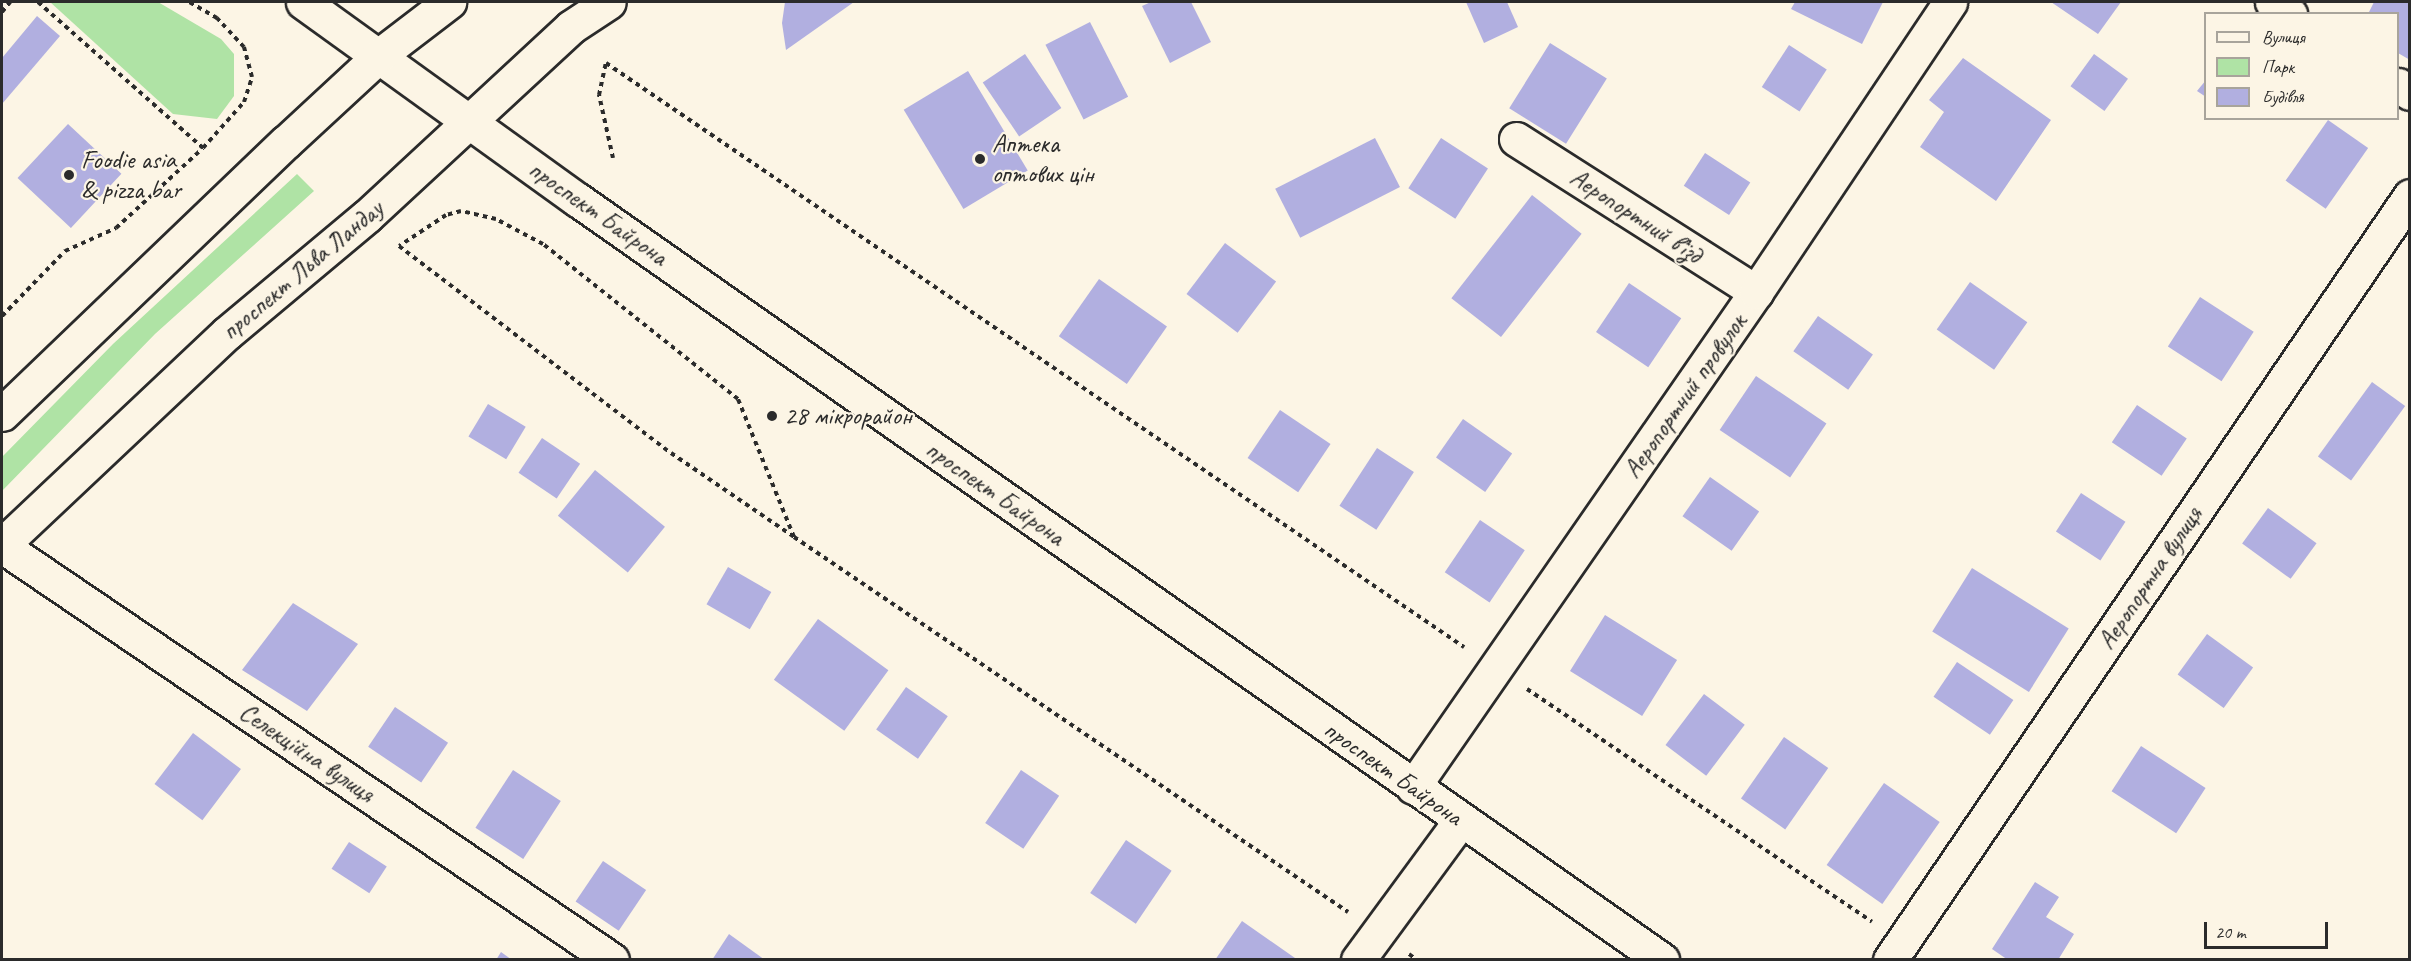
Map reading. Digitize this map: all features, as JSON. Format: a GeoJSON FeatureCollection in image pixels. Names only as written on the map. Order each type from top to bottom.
{"type":"FeatureCollection","features":[{"type":"Feature","properties":{"kind":"main road","name":"проспект Байрона"},"geometry":{"type":"LineString","coordinates":[[303,2],[381,54],[470,121],[1413,787],[1662,960]]}},
{"type":"Feature","properties":{"kind":"main road"},"geometry":{"type":"LineString","coordinates":[[2,414],[381,54],[449,2]]}},
{"type":"Feature","properties":{"kind":"main road","name":"проспект Льва Ландау"},"geometry":{"type":"LineString","coordinates":[[2,546],[227,333],[367,216],[571,27],[609,2]]}},
{"type":"Feature","properties":{"kind":"main road","name":"Аеропортний провулок"},"geometry":{"type":"LineString","coordinates":[[1413,787],[1497,669],[1756,292],[1950,2]]}},
{"type":"Feature","properties":{"kind":"main road"},"geometry":{"type":"LineString","coordinates":[[2272,2],[2287,12]]}},
{"type":"Feature","properties":{"kind":"main road","name":"Аеропортний в’їзд"},"geometry":{"type":"LineString","coordinates":[[1516,139],[1756,292]]}},
{"type":"Feature","properties":{"kind":"main road","name":"Аеропортна вулиця"},"geometry":{"type":"LineString","coordinates":[[1896,951],[2409,196]]}},
{"type":"Feature","properties":{"kind":"main road","name":"Селекційна вулиця"},"geometry":{"type":"LineString","coordinates":[[2,546],[612,960]]}},
{"type":"Feature","properties":{"kind":"main road"},"geometry":{"type":"LineString","coordinates":[[1358,960],[1461,820]]}},
{"type":"Feature","properties":{"kind":"path"},"geometry":{"type":"LineString","coordinates":[[2,12],[10,2]]}},
{"type":"Feature","properties":{"kind":"path"},"geometry":{"type":"LineString","coordinates":[[38,2],[203,148]]}},
{"type":"Feature","properties":{"kind":"path"},"geometry":{"type":"LineString","coordinates":[[2,316],[65,251],[116,228],[203,148],[244,102],[252,77],[244,47],[217,18],[189,2]]}},
{"type":"Feature","properties":{"kind":"path"},"geometry":{"type":"LineString","coordinates":[[613,158],[599,95],[606,63],[1497,669],[1896,951]]}},
{"type":"Feature","properties":{"kind":"path"},"geometry":{"type":"LineString","coordinates":[[794,537],[738,399],[543,244],[496,219],[461,211],[446,215],[399,246],[671,453],[794,537],[1378,932],[1417,960]]}},
{"type":"Feature","properties":{"kind":"green space"},"geometry":{"type":"Polygon","coordinates":[[[50,2],[158,2],[221,39],[234,54],[234,96],[217,119],[173,114],[50,2]]]}},
{"type":"Feature","properties":{"kind":"green space"},"geometry":{"type":"Polygon","coordinates":[[[297,174],[314,191],[155,334],[2,491],[2,457],[113,344],[297,174]]]}},
{"type":"Feature","properties":{"kind":"building"},"geometry":{"type":"Polygon","coordinates":[[[785,2],[854,2],[786,50],[782,23],[785,2]]]}},
{"type":"Feature","properties":{"kind":"building"},"geometry":{"type":"Polygon","coordinates":[[[1151,2],[1191,2],[1211,42],[1170,63],[1142,6],[1151,2]]]}},
{"type":"Feature","properties":{"kind":"building"},"geometry":{"type":"Polygon","coordinates":[[[1466,2],[1507,2],[1518,27],[1484,43],[1466,2]]]}},
{"type":"Feature","properties":{"kind":"building"},"geometry":{"type":"Polygon","coordinates":[[[1795,2],[1883,2],[1862,44],[1791,9],[1795,2]]]}},
{"type":"Feature","properties":{"kind":"building"},"geometry":{"type":"Polygon","coordinates":[[[2051,2],[2121,2],[2098,34],[2051,2]]]}},
{"type":"Feature","properties":{"kind":"building"},"geometry":{"type":"Polygon","coordinates":[[[2374,2],[2410,2],[2410,60],[2399,54],[2399,12],[2369,12],[2374,2]]]}},
{"type":"Feature","properties":{"kind":"building"},"geometry":{"type":"Polygon","coordinates":[[[37,16],[60,36],[2,104],[2,58],[37,16]]]}},
{"type":"Feature","properties":{"kind":"building"},"geometry":{"type":"Polygon","coordinates":[[[1090,22],[1128,97],[1084,120],[1045,45],[1090,22]]]}},
{"type":"Feature","properties":{"kind":"building"},"geometry":{"type":"Polygon","coordinates":[[[1550,43],[1607,79],[1566,144],[1509,108],[1550,43]]]}},
{"type":"Feature","properties":{"kind":"building"},"geometry":{"type":"Polygon","coordinates":[[[1789,45],[1827,70],[1800,111],[1762,87],[1789,45]]]}},
{"type":"Feature","properties":{"kind":"building"},"geometry":{"type":"Polygon","coordinates":[[[1025,54],[1061,108],[1019,136],[983,83],[1025,54]]]}},
{"type":"Feature","properties":{"kind":"building"},"geometry":{"type":"Polygon","coordinates":[[[2094,54],[2128,79],[2104,111],[2070,86],[2094,54]]]}},
{"type":"Feature","properties":{"kind":"building"},"geometry":{"type":"Polygon","coordinates":[[[1963,58],[2051,120],[1996,201],[1920,147],[1944,112],[1929,100],[1963,58]]]}},
{"type":"Feature","properties":{"kind":"building"},"geometry":{"type":"Polygon","coordinates":[[[968,71],[1028,170],[963,209],[904,110],[968,71]]]}},
{"type":"Feature","properties":{"kind":"building"},"geometry":{"type":"Polygon","coordinates":[[[2204,82],[2204,96],[2197,91],[2204,82]]]}},
{"type":"Feature","properties":{"kind":"building"},"geometry":{"type":"Polygon","coordinates":[[[2328,120],[2368,148],[2326,209],[2286,181],[2328,120]]]}},
{"type":"Feature","properties":{"kind":"building","name":"Foodie asia & pizza bar"},"geometry":{"type":"Polygon","coordinates":[[[68,124],[121,174],[71,228],[18,178],[68,124]]]}},
{"type":"Feature","properties":{"kind":"building"},"geometry":{"type":"Polygon","coordinates":[[[1375,138],[1400,187],[1300,238],[1275,189],[1375,138]]]}},
{"type":"Feature","properties":{"kind":"building"},"geometry":{"type":"Polygon","coordinates":[[[1441,138],[1488,168],[1455,219],[1408,188],[1441,138]]]}},
{"type":"Feature","properties":{"kind":"building"},"geometry":{"type":"Polygon","coordinates":[[[1705,153],[1750,182],[1729,215],[1684,186],[1705,153]]]}},
{"type":"Feature","properties":{"kind":"building"},"geometry":{"type":"Polygon","coordinates":[[[1532,195],[1582,234],[1501,337],[1451,298],[1532,195]]]}},
{"type":"Feature","properties":{"kind":"building"},"geometry":{"type":"Polygon","coordinates":[[[1225,243],[1276,282],[1238,333],[1186,294],[1225,243]]]}},
{"type":"Feature","properties":{"kind":"building"},"geometry":{"type":"Polygon","coordinates":[[[1099,279],[1167,327],[1127,384],[1059,336],[1099,279]]]}},
{"type":"Feature","properties":{"kind":"building"},"geometry":{"type":"Polygon","coordinates":[[[1970,282],[2027,322],[1994,370],[1937,330],[1970,282]]]}},
{"type":"Feature","properties":{"kind":"building"},"geometry":{"type":"Polygon","coordinates":[[[1629,283],[1681,318],[1648,367],[1596,332],[1629,283]]]}},
{"type":"Feature","properties":{"kind":"building"},"geometry":{"type":"Polygon","coordinates":[[[2200,297],[2254,332],[2222,381],[2168,346],[2200,297]]]}},
{"type":"Feature","properties":{"kind":"building"},"geometry":{"type":"Polygon","coordinates":[[[1818,316],[1873,354],[1848,390],[1793,351],[1818,316]]]}},
{"type":"Feature","properties":{"kind":"building"},"geometry":{"type":"Polygon","coordinates":[[[1756,376],[1826,424],[1790,477],[1720,430],[1756,376]]]}},
{"type":"Feature","properties":{"kind":"building"},"geometry":{"type":"Polygon","coordinates":[[[2372,382],[2405,406],[2351,481],[2318,456],[2372,382]]]}},
{"type":"Feature","properties":{"kind":"building"},"geometry":{"type":"Polygon","coordinates":[[[488,404],[526,427],[506,459],[468,437],[488,404]]]}},
{"type":"Feature","properties":{"kind":"building"},"geometry":{"type":"Polygon","coordinates":[[[2137,405],[2187,439],[2162,476],[2112,442],[2137,405]]]}},
{"type":"Feature","properties":{"kind":"building"},"geometry":{"type":"Polygon","coordinates":[[[1280,410],[1331,444],[1298,492],[1248,458],[1280,410]]]}},
{"type":"Feature","properties":{"kind":"building"},"geometry":{"type":"Polygon","coordinates":[[[1463,419],[1512,453],[1485,492],[1436,458],[1463,419]]]}},
{"type":"Feature","properties":{"kind":"building"},"geometry":{"type":"Polygon","coordinates":[[[542,438],[580,464],[557,499],[519,473],[542,438]]]}},
{"type":"Feature","properties":{"kind":"building"},"geometry":{"type":"Polygon","coordinates":[[[1377,448],[1414,472],[1376,530],[1339,506],[1377,448]]]}},
{"type":"Feature","properties":{"kind":"building"},"geometry":{"type":"Polygon","coordinates":[[[595,470],[665,527],[628,572],[558,516],[595,470]]]}},
{"type":"Feature","properties":{"kind":"building"},"geometry":{"type":"Polygon","coordinates":[[[1710,477],[1759,511],[1732,551],[1682,516],[1710,477]]]}},
{"type":"Feature","properties":{"kind":"building"},"geometry":{"type":"Polygon","coordinates":[[[2081,493],[2125,522],[2100,560],[2056,532],[2081,493]]]}},
{"type":"Feature","properties":{"kind":"building"},"geometry":{"type":"Polygon","coordinates":[[[2268,508],[2317,543],[2291,579],[2242,544],[2268,508]]]}},
{"type":"Feature","properties":{"kind":"building"},"geometry":{"type":"Polygon","coordinates":[[[1480,520],[1525,550],[1490,602],[1445,572],[1480,520]]]}},
{"type":"Feature","properties":{"kind":"building"},"geometry":{"type":"Polygon","coordinates":[[[728,567],[771,592],[750,629],[706,604],[728,567]]]}},
{"type":"Feature","properties":{"kind":"building"},"geometry":{"type":"Polygon","coordinates":[[[1972,568],[2069,628],[2029,692],[1932,632],[1972,568]]]}},
{"type":"Feature","properties":{"kind":"building"},"geometry":{"type":"Polygon","coordinates":[[[293,603],[358,644],[307,711],[242,670],[293,603]]]}},
{"type":"Feature","properties":{"kind":"building"},"geometry":{"type":"Polygon","coordinates":[[[1605,615],[1677,660],[1642,716],[1570,671],[1605,615]]]}},
{"type":"Feature","properties":{"kind":"building"},"geometry":{"type":"Polygon","coordinates":[[[818,619],[888,670],[844,731],[774,680],[818,619]]]}},
{"type":"Feature","properties":{"kind":"building"},"geometry":{"type":"Polygon","coordinates":[[[2207,634],[2253,668],[2224,708],[2178,674],[2207,634]]]}},
{"type":"Feature","properties":{"kind":"building"},"geometry":{"type":"Polygon","coordinates":[[[1957,662],[2013,700],[1990,735],[1934,697],[1957,662]]]}},
{"type":"Feature","properties":{"kind":"building"},"geometry":{"type":"Polygon","coordinates":[[[906,687],[948,716],[918,759],[876,730],[906,687]]]}},
{"type":"Feature","properties":{"kind":"building"},"geometry":{"type":"Polygon","coordinates":[[[1704,694],[1745,725],[1706,776],[1665,745],[1704,694]]]}},
{"type":"Feature","properties":{"kind":"building"},"geometry":{"type":"Polygon","coordinates":[[[395,707],[448,743],[421,783],[368,747],[395,707]]]}},
{"type":"Feature","properties":{"kind":"building"},"geometry":{"type":"Polygon","coordinates":[[[193,733],[241,769],[202,820],[154,784],[193,733]]]}},
{"type":"Feature","properties":{"kind":"building"},"geometry":{"type":"Polygon","coordinates":[[[1784,737],[1828,768],[1785,829],[1741,798],[1784,737]]]}},
{"type":"Feature","properties":{"kind":"building"},"geometry":{"type":"Polygon","coordinates":[[[2141,746],[2206,788],[2176,833],[2112,791],[2141,746]]]}},
{"type":"Feature","properties":{"kind":"building"},"geometry":{"type":"Polygon","coordinates":[[[513,770],[561,801],[523,859],[475,828],[513,770]]]}},
{"type":"Feature","properties":{"kind":"building"},"geometry":{"type":"Polygon","coordinates":[[[1021,770],[1059,796],[1023,849],[985,823],[1021,770]]]}},
{"type":"Feature","properties":{"kind":"building"},"geometry":{"type":"Polygon","coordinates":[[[1884,783],[1940,822],[1882,904],[1827,865],[1884,783]]]}},
{"type":"Feature","properties":{"kind":"building"},"geometry":{"type":"Polygon","coordinates":[[[1126,840],[1172,871],[1136,924],[1090,893],[1126,840]]]}},
{"type":"Feature","properties":{"kind":"building"},"geometry":{"type":"Polygon","coordinates":[[[349,842],[387,867],[369,893],[332,869],[349,842]]]}},
{"type":"Feature","properties":{"kind":"building"},"geometry":{"type":"Polygon","coordinates":[[[603,861],[646,890],[619,931],[576,902],[603,861]]]}},
{"type":"Feature","properties":{"kind":"building"},"geometry":{"type":"Polygon","coordinates":[[[2035,882],[2059,897],[2046,917],[2074,934],[2058,960],[2008,960],[1992,949],[2035,882]]]}},
{"type":"Feature","properties":{"kind":"building"},"geometry":{"type":"Polygon","coordinates":[[[1242,921],[1295,958],[1294,960],[1215,960],[1242,921]]]}},
{"type":"Feature","properties":{"kind":"building"},"geometry":{"type":"Polygon","coordinates":[[[729,934],[765,960],[712,960],[729,934]]]}},
{"type":"Feature","properties":{"kind":"building"},"geometry":{"type":"Polygon","coordinates":[[[501,952],[512,960],[496,960],[501,952]]]}},
{"type":"Feature","properties":{"kind":"place","name":"Аптека оптових цін"},"geometry":{"type":"Point","coordinates":[980,159]}},
{"type":"Feature","properties":{"kind":"place","name":"Foodie asia & pizza bar"},"geometry":{"type":"Point","coordinates":[69,175]}},
{"type":"Feature","properties":{"kind":"place","name":"28 мікрорайон"},"geometry":{"type":"Point","coordinates":[772,416]}}]}
